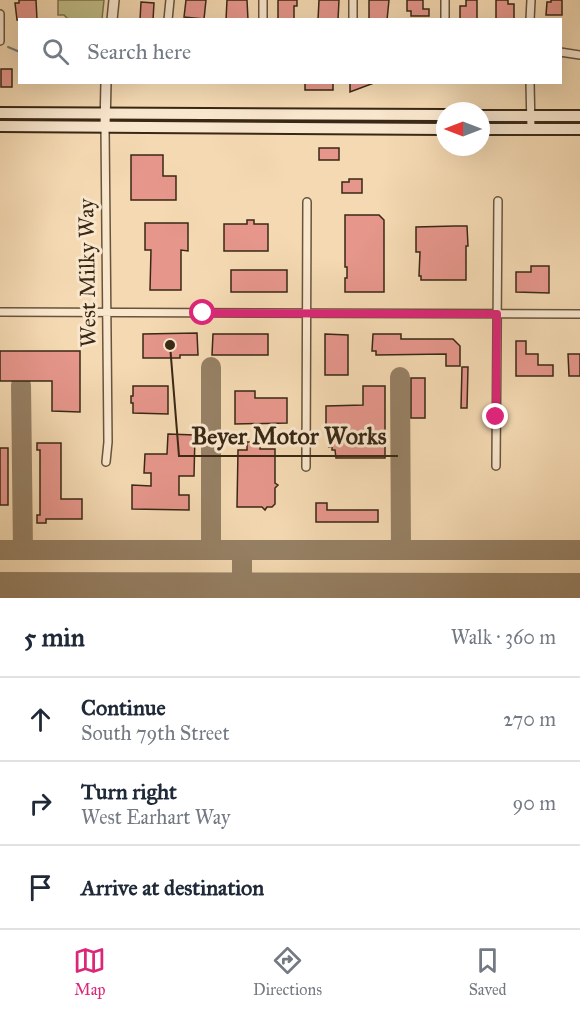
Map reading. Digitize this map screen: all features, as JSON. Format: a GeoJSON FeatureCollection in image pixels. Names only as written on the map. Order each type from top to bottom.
{"type":"FeatureCollection","features":[{"type":"Feature","properties":{"kind":"main road"},"geometry":{"type":"LineString","coordinates":[[0,113],[436,116]]}},
{"type":"Feature","properties":{"kind":"main road"},"geometry":{"type":"LineString","coordinates":[[490,116],[580,116]]}},
{"type":"Feature","properties":{"kind":"main road"},"geometry":{"type":"LineString","coordinates":[[0,126],[436,129]]}},
{"type":"Feature","properties":{"kind":"main road"},"geometry":{"type":"LineString","coordinates":[[490,129],[580,129]]}},
{"type":"Feature","properties":{"kind":"street"},"geometry":{"type":"LineString","coordinates":[[112,18],[114,0]]}},
{"type":"Feature","properties":{"kind":"street"},"geometry":{"type":"LineString","coordinates":[[168,18],[170,0]]}},
{"type":"Feature","properties":{"kind":"street"},"geometry":{"type":"LineString","coordinates":[[263,0],[263,18]]}},
{"type":"Feature","properties":{"kind":"street"},"geometry":{"type":"LineString","coordinates":[[353,0],[353,18]]}},
{"type":"Feature","properties":{"kind":"street"},"geometry":{"type":"LineString","coordinates":[[445,0],[445,18]]}},
{"type":"Feature","properties":{"kind":"street"},"geometry":{"type":"LineString","coordinates":[[530,18],[531,0]]}},
{"type":"Feature","properties":{"kind":"street"},"geometry":{"type":"LineString","coordinates":[[0,14],[0,41]]}},
{"type":"Feature","properties":{"kind":"street"},"geometry":{"type":"LineString","coordinates":[[562,52],[580,55]]}},
{"type":"Feature","properties":{"kind":"street","name":"West Milky Way"},"geometry":{"type":"LineString","coordinates":[[106,84],[108,442],[106,462]]}},
{"type":"Feature","properties":{"kind":"street"},"geometry":{"type":"LineString","coordinates":[[530,84],[531,129]]}},
{"type":"Feature","properties":{"kind":"street"},"geometry":{"type":"LineString","coordinates":[[496,466],[498,201]]}},
{"type":"Feature","properties":{"kind":"street"},"geometry":{"type":"LineString","coordinates":[[306,467],[307,202]]}},
{"type":"Feature","properties":{"kind":"street"},"geometry":{"type":"LineString","coordinates":[[0,312],[580,314]]}},
{"type":"Feature","properties":{"kind":"shaded area"},"geometry":{"type":"Polygon","coordinates":[[[58,0],[104,0],[102,18],[67,18],[64,15],[58,15],[58,0]]]}},
{"type":"Feature","properties":{"kind":"building"},"geometry":{"type":"Polygon","coordinates":[[[19,0],[36,0],[37,18],[18,18],[17,20],[15,3],[19,3],[19,0]]]}},
{"type":"Feature","properties":{"kind":"building"},"geometry":{"type":"Polygon","coordinates":[[[186,0],[206,0],[204,18],[184,17],[186,0]]]}},
{"type":"Feature","properties":{"kind":"building"},"geometry":{"type":"Polygon","coordinates":[[[227,0],[247,0],[248,18],[226,18],[227,0]]]}},
{"type":"Feature","properties":{"kind":"building"},"geometry":{"type":"Polygon","coordinates":[[[278,0],[297,0],[297,6],[294,6],[294,18],[278,18],[278,0]]]}},
{"type":"Feature","properties":{"kind":"building"},"geometry":{"type":"Polygon","coordinates":[[[319,0],[339,0],[338,18],[318,18],[319,0]]]}},
{"type":"Feature","properties":{"kind":"building"},"geometry":{"type":"Polygon","coordinates":[[[369,0],[389,0],[387,18],[369,18],[369,0]]]}},
{"type":"Feature","properties":{"kind":"building"},"geometry":{"type":"Polygon","coordinates":[[[407,0],[423,0],[423,9],[429,9],[429,16],[411,16],[411,11],[407,11],[407,0]]]}},
{"type":"Feature","properties":{"kind":"building"},"geometry":{"type":"Polygon","coordinates":[[[466,0],[477,0],[477,18],[460,18],[460,6],[466,6],[466,0]]]}},
{"type":"Feature","properties":{"kind":"building"},"geometry":{"type":"Polygon","coordinates":[[[496,0],[508,0],[508,4],[514,4],[514,18],[496,18],[496,0]]]}},
{"type":"Feature","properties":{"kind":"building"},"geometry":{"type":"Polygon","coordinates":[[[562,0],[562,15],[546,15],[547,2],[562,0]]]}},
{"type":"Feature","properties":{"kind":"building"},"geometry":{"type":"Polygon","coordinates":[[[141,2],[154,3],[153,18],[140,18],[141,2]]]}},
{"type":"Feature","properties":{"kind":"building"},"geometry":{"type":"Polygon","coordinates":[[[1,69],[12,69],[12,87],[1,87],[1,69]]]}},
{"type":"Feature","properties":{"kind":"building"},"geometry":{"type":"Polygon","coordinates":[[[305,84],[333,84],[333,90],[305,90],[305,84]]]}},
{"type":"Feature","properties":{"kind":"building"},"geometry":{"type":"Polygon","coordinates":[[[350,84],[371,84],[350,92],[350,84]]]}},
{"type":"Feature","properties":{"kind":"building"},"geometry":{"type":"Polygon","coordinates":[[[319,148],[339,148],[339,160],[319,160],[319,148]]]}},
{"type":"Feature","properties":{"kind":"building"},"geometry":{"type":"Polygon","coordinates":[[[131,155],[163,155],[163,176],[176,176],[176,200],[131,200],[131,155]]]}},
{"type":"Feature","properties":{"kind":"building"},"geometry":{"type":"Polygon","coordinates":[[[349,179],[362,179],[362,193],[342,193],[342,182],[349,182],[349,179]]]}},
{"type":"Feature","properties":{"kind":"building"},"geometry":{"type":"Polygon","coordinates":[[[345,215],[379,215],[384,220],[384,292],[345,292],[347,267],[345,267],[345,215]]]}},
{"type":"Feature","properties":{"kind":"building"},"geometry":{"type":"Polygon","coordinates":[[[247,220],[254,220],[254,224],[268,224],[268,251],[224,251],[224,224],[247,224],[247,220]]]}},
{"type":"Feature","properties":{"kind":"building"},"geometry":{"type":"Polygon","coordinates":[[[145,223],[188,223],[188,251],[181,250],[181,290],[150,290],[151,250],[145,250],[145,223]]]}},
{"type":"Feature","properties":{"kind":"building"},"geometry":{"type":"Polygon","coordinates":[[[467,226],[466,280],[421,280],[419,276],[420,252],[416,252],[416,227],[467,226]]]}},
{"type":"Feature","properties":{"kind":"building"},"geometry":{"type":"Polygon","coordinates":[[[531,266],[549,266],[549,293],[516,292],[516,272],[531,272],[531,266]]]}},
{"type":"Feature","properties":{"kind":"building"},"geometry":{"type":"Polygon","coordinates":[[[231,270],[287,270],[287,292],[231,292],[231,270]]]}},
{"type":"Feature","properties":{"kind":"building"},"geometry":{"type":"Polygon","coordinates":[[[197,333],[198,355],[180,355],[180,358],[143,358],[143,334],[197,333]]]}},
{"type":"Feature","properties":{"kind":"building"},"geometry":{"type":"Polygon","coordinates":[[[213,334],[268,334],[268,355],[212,355],[213,334]]]}},
{"type":"Feature","properties":{"kind":"building"},"geometry":{"type":"Polygon","coordinates":[[[325,334],[348,335],[348,375],[325,375],[325,334]]]}},
{"type":"Feature","properties":{"kind":"building"},"geometry":{"type":"Polygon","coordinates":[[[373,334],[401,334],[401,339],[453,339],[460,346],[460,366],[446,366],[446,354],[376,355],[376,351],[372,351],[373,334]]]}},
{"type":"Feature","properties":{"kind":"building"},"geometry":{"type":"Polygon","coordinates":[[[516,341],[526,341],[526,354],[538,354],[538,365],[553,365],[553,376],[516,376],[516,341]]]}},
{"type":"Feature","properties":{"kind":"building"},"geometry":{"type":"Polygon","coordinates":[[[0,351],[80,351],[80,412],[52,411],[52,381],[0,381],[0,351]]]}},
{"type":"Feature","properties":{"kind":"building"},"geometry":{"type":"Polygon","coordinates":[[[568,354],[580,354],[580,376],[569,376],[568,354]]]}},
{"type":"Feature","properties":{"kind":"building"},"geometry":{"type":"Polygon","coordinates":[[[462,367],[468,367],[467,408],[461,408],[462,367]]]}},
{"type":"Feature","properties":{"kind":"building"},"geometry":{"type":"Polygon","coordinates":[[[411,378],[425,378],[425,418],[411,418],[411,378]]]}},
{"type":"Feature","properties":{"kind":"building"},"geometry":{"type":"Polygon","coordinates":[[[133,386],[168,386],[168,414],[133,413],[131,396],[133,396],[133,386]]]}},
{"type":"Feature","properties":{"kind":"building"},"geometry":{"type":"Polygon","coordinates":[[[363,386],[385,386],[385,458],[336,458],[335,450],[329,447],[326,406],[363,405],[363,386]]]}},
{"type":"Feature","properties":{"kind":"building"},"geometry":{"type":"Polygon","coordinates":[[[235,391],[255,391],[255,398],[287,398],[287,423],[235,424],[235,391]]]}},
{"type":"Feature","properties":{"kind":"building"},"geometry":{"type":"Polygon","coordinates":[[[168,434],[195,435],[194,476],[179,476],[179,495],[189,495],[189,510],[132,509],[132,485],[151,486],[151,473],[144,473],[145,454],[167,454],[168,434]]]}},
{"type":"Feature","properties":{"kind":"building"},"geometry":{"type":"Polygon","coordinates":[[[247,442],[260,442],[260,449],[275,449],[275,483],[278,485],[275,488],[275,504],[265,510],[262,507],[237,507],[238,450],[247,450],[247,442]]]}},
{"type":"Feature","properties":{"kind":"building"},"geometry":{"type":"Polygon","coordinates":[[[37,443],[61,443],[61,499],[82,499],[82,519],[46,519],[46,523],[37,523],[37,515],[40,515],[40,450],[37,450],[37,443]]]}},
{"type":"Feature","properties":{"kind":"building"},"geometry":{"type":"Polygon","coordinates":[[[0,448],[8,448],[8,505],[0,505],[0,448]]]}},
{"type":"Feature","properties":{"kind":"building"},"geometry":{"type":"Polygon","coordinates":[[[316,503],[327,503],[327,510],[378,510],[378,522],[316,522],[316,503]]]}},
{"type":"Feature","properties":{"kind":"waterway"},"geometry":{"type":"LineString","coordinates":[[8,47],[18,51]]}},
{"type":"Feature","properties":{"kind":"taxiway"},"geometry":{"type":"LineString","coordinates":[[211,367],[211,550]]}},
{"type":"Feature","properties":{"kind":"taxiway"},"geometry":{"type":"LineString","coordinates":[[400,377],[401,550]]}},
{"type":"Feature","properties":{"kind":"taxiway"},"geometry":{"type":"LineString","coordinates":[[21,385],[23,550]]}},
{"type":"Feature","properties":{"kind":"taxiway"},"geometry":{"type":"LineString","coordinates":[[0,550],[580,550]]}},
{"type":"Feature","properties":{"kind":"taxiway"},"geometry":{"type":"LineString","coordinates":[[242,550],[242,598]]}},
{"type":"Feature","properties":{"kind":"runway"},"geometry":{"type":"LineString","coordinates":[[0,597],[580,598]]}},
{"type":"Feature","properties":{"kind":"place","name":"Beyer Motor Works"},"geometry":{"type":"Point","coordinates":[170,345]}},
{"type":"Feature","properties":{"kind":"route"},"geometry":{"type":"LineString","coordinates":[[203,313],[497,314],[496,417]]}}]}
